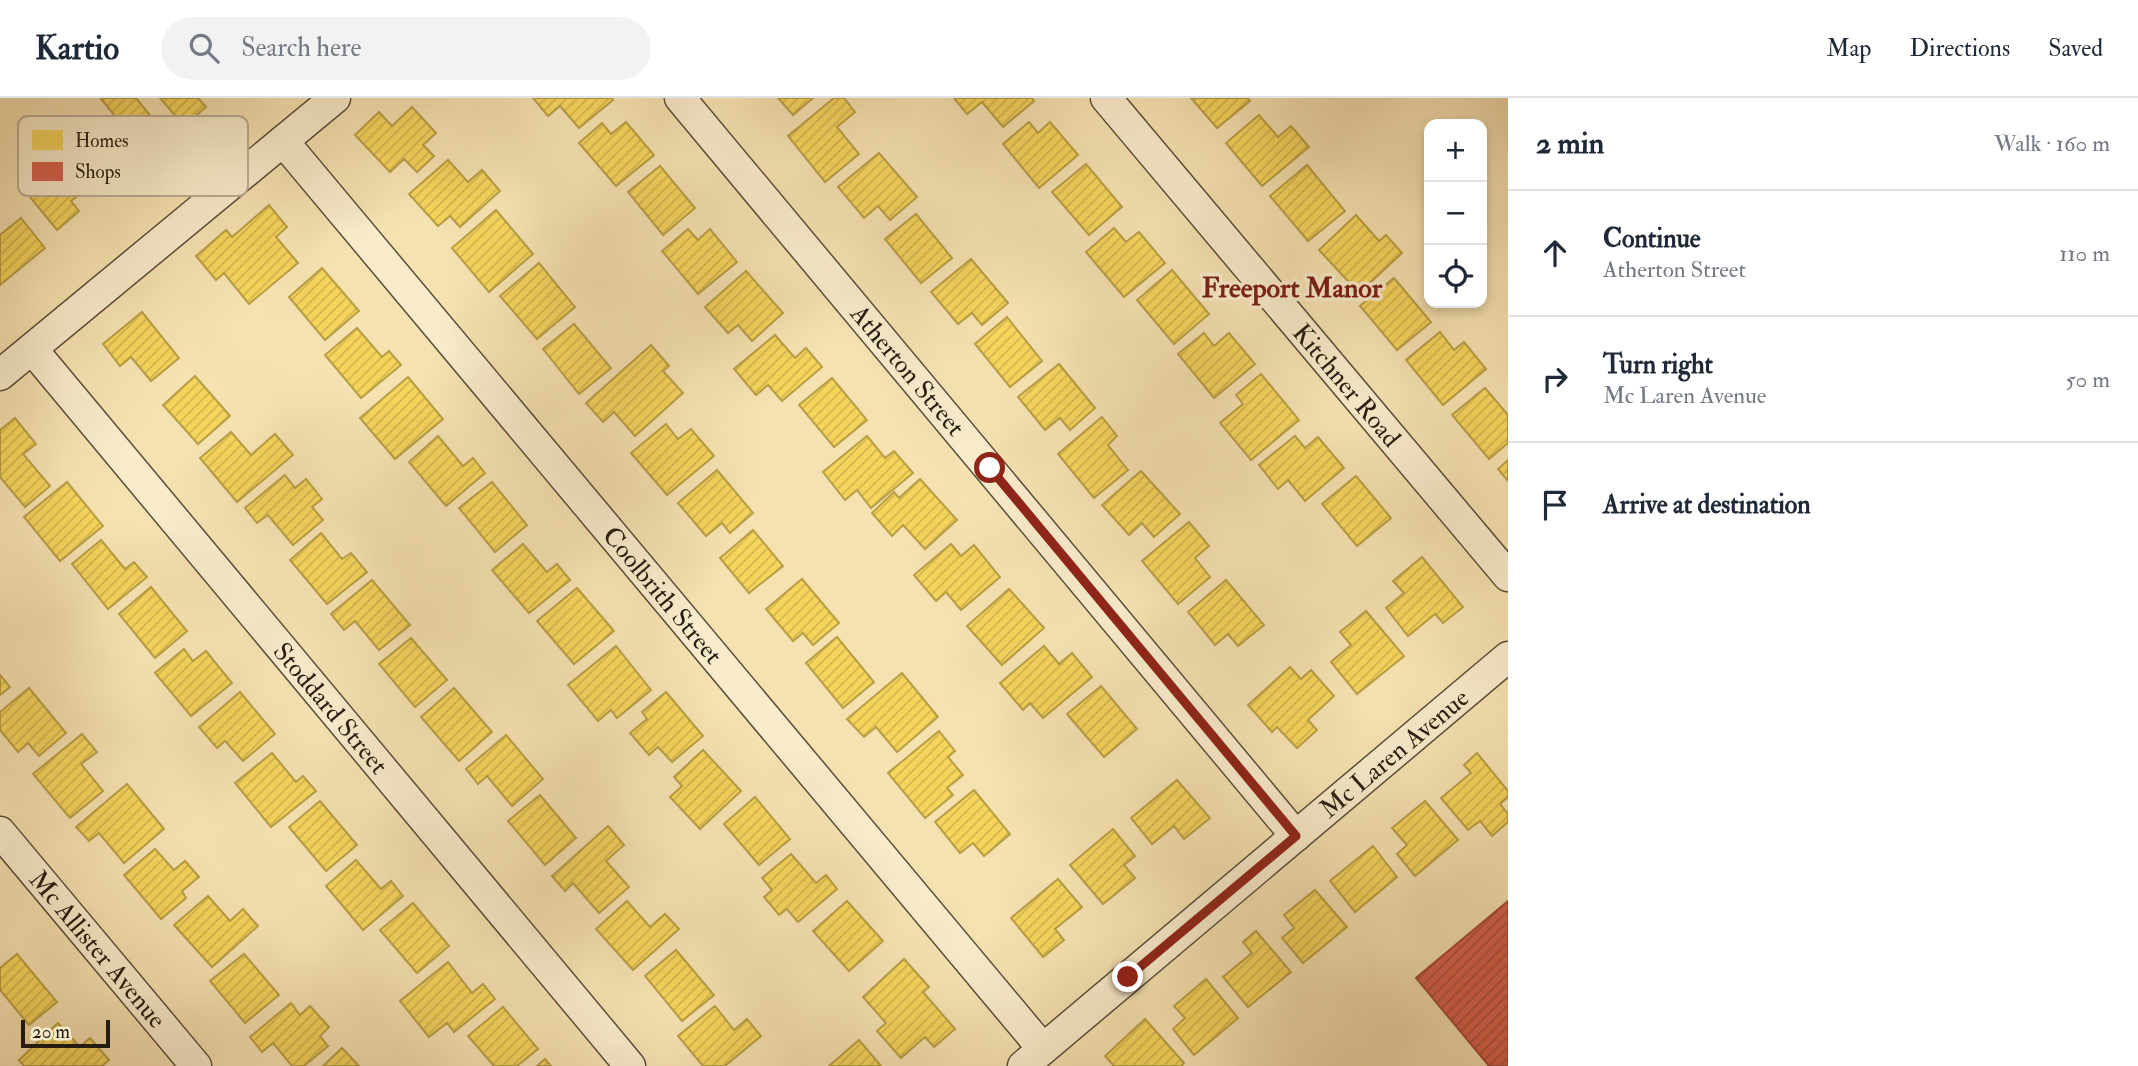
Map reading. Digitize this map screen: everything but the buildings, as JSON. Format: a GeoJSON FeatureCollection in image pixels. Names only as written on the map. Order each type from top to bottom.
{"type":"FeatureCollection","features":[{"type":"Feature","properties":{"kind":"street"},"geometry":{"type":"LineString","coordinates":[[248,171],[335,98]]}},
{"type":"Feature","properties":{"kind":"street","name":"Atherton Street"},"geometry":{"type":"LineString","coordinates":[[680,98],[1296,836]]}},
{"type":"Feature","properties":{"kind":"street","name":"Kitchner Road"},"geometry":{"type":"LineString","coordinates":[[1116,102],[1508,576]]}},
{"type":"Feature","properties":{"kind":"street","name":"Coolbrith Street"},"geometry":{"type":"LineString","coordinates":[[284,141],[1033,1058]]}},
{"type":"Feature","properties":{"kind":"street"},"geometry":{"type":"LineString","coordinates":[[0,376],[217,196]]}},
{"type":"Feature","properties":{"kind":"street","name":"Stoddard Street"},"geometry":{"type":"LineString","coordinates":[[32,349],[630,1066]]}},
{"type":"Feature","properties":{"kind":"street","name":"Mc Laren Avenue"},"geometry":{"type":"LineString","coordinates":[[1033,1058],[1508,657]]}},
{"type":"Feature","properties":{"kind":"street","name":"Mc Allister Avenue"},"geometry":{"type":"LineString","coordinates":[[0,832],[196,1066]]}},
{"type":"Feature","properties":{"kind":"district","name":"Freeport Manor"},"geometry":{"type":"Point","coordinates":[1292,287]}},
{"type":"Feature","properties":{"kind":"route"},"geometry":{"type":"LineString","coordinates":[[990,468],[1296,836],[1128,977]]}}]}
